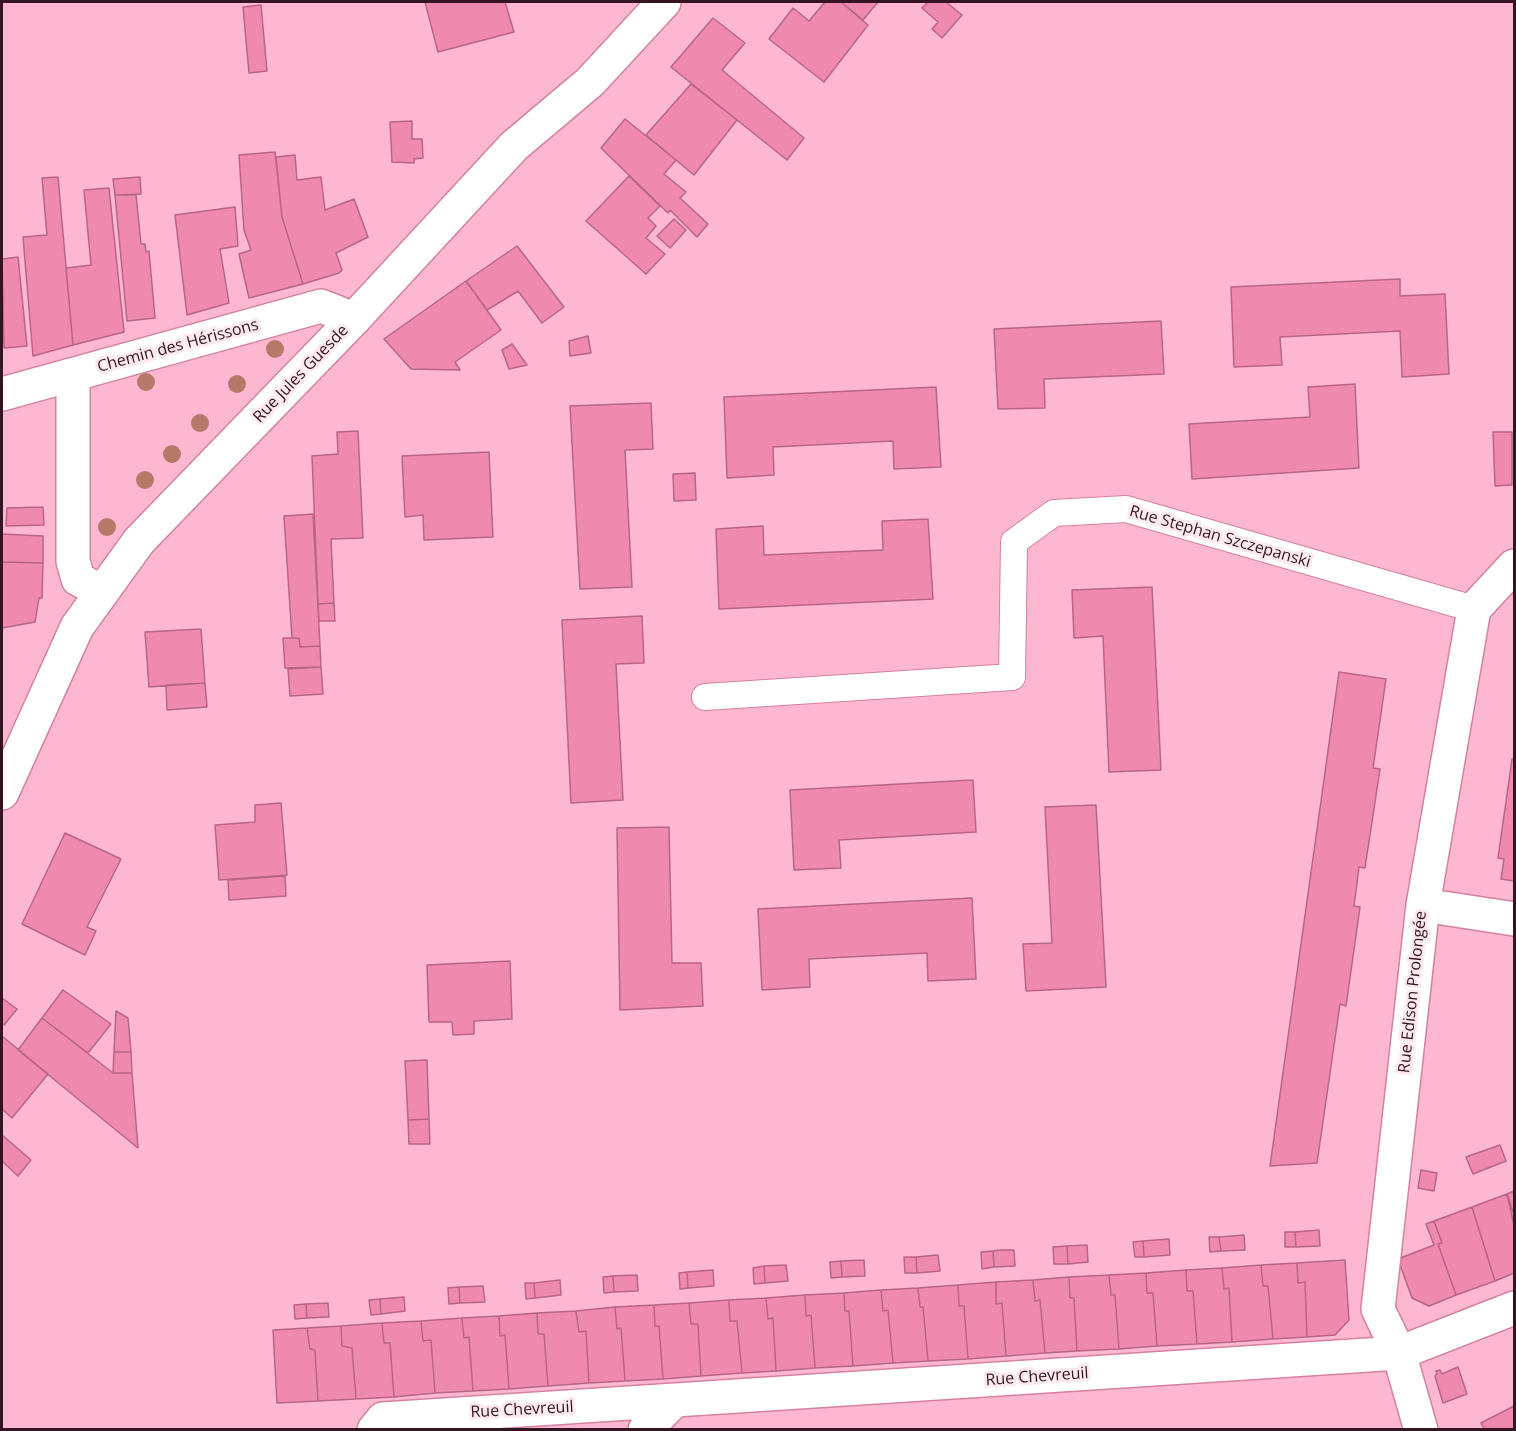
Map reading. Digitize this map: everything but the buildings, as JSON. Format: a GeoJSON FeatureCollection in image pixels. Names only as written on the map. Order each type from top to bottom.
{"type":"FeatureCollection","features":[{"type":"Feature","properties":{"kind":"street","name":"Rue Jules Guesde"},"geometry":{"type":"LineString","coordinates":[[2,793],[77,627],[100,591],[140,540],[354,319],[514,146],[590,82],[664,2]]}},
{"type":"Feature","properties":{"kind":"street","name":"Chemin des Hérissons"},"geometry":{"type":"LineString","coordinates":[[2,394],[321,306],[354,319]]}},
{"type":"Feature","properties":{"kind":"street"},"geometry":{"type":"LineString","coordinates":[[73,375],[73,561],[78,579],[100,591]]}},
{"type":"Feature","properties":{"kind":"street"},"geometry":{"type":"LineString","coordinates":[[1474,609],[1515,566]]}},
{"type":"Feature","properties":{"kind":"street","name":"Rue Edison Prolongée"},"geometry":{"type":"LineString","coordinates":[[1421,1430],[1399,1353],[1378,1309],[1423,905],[1474,609]]}},
{"type":"Feature","properties":{"kind":"street"},"geometry":{"type":"LineString","coordinates":[[1423,905],[1515,919]]}},
{"type":"Feature","properties":{"kind":"street","name":"Rue Chevreuil"},"geometry":{"type":"LineString","coordinates":[[374,1430],[383,1419],[1399,1353],[1515,1308]]}},
{"type":"Feature","properties":{"kind":"street"},"geometry":{"type":"LineString","coordinates":[[645,1430],[674,1401]]}},
{"type":"Feature","properties":{"kind":"lane","name":"Rue Stephan Szczepanski"},"geometry":{"type":"LineString","coordinates":[[705,697],[1012,677],[1014,542],[1054,513],[1126,509],[1474,609]]}}]}
